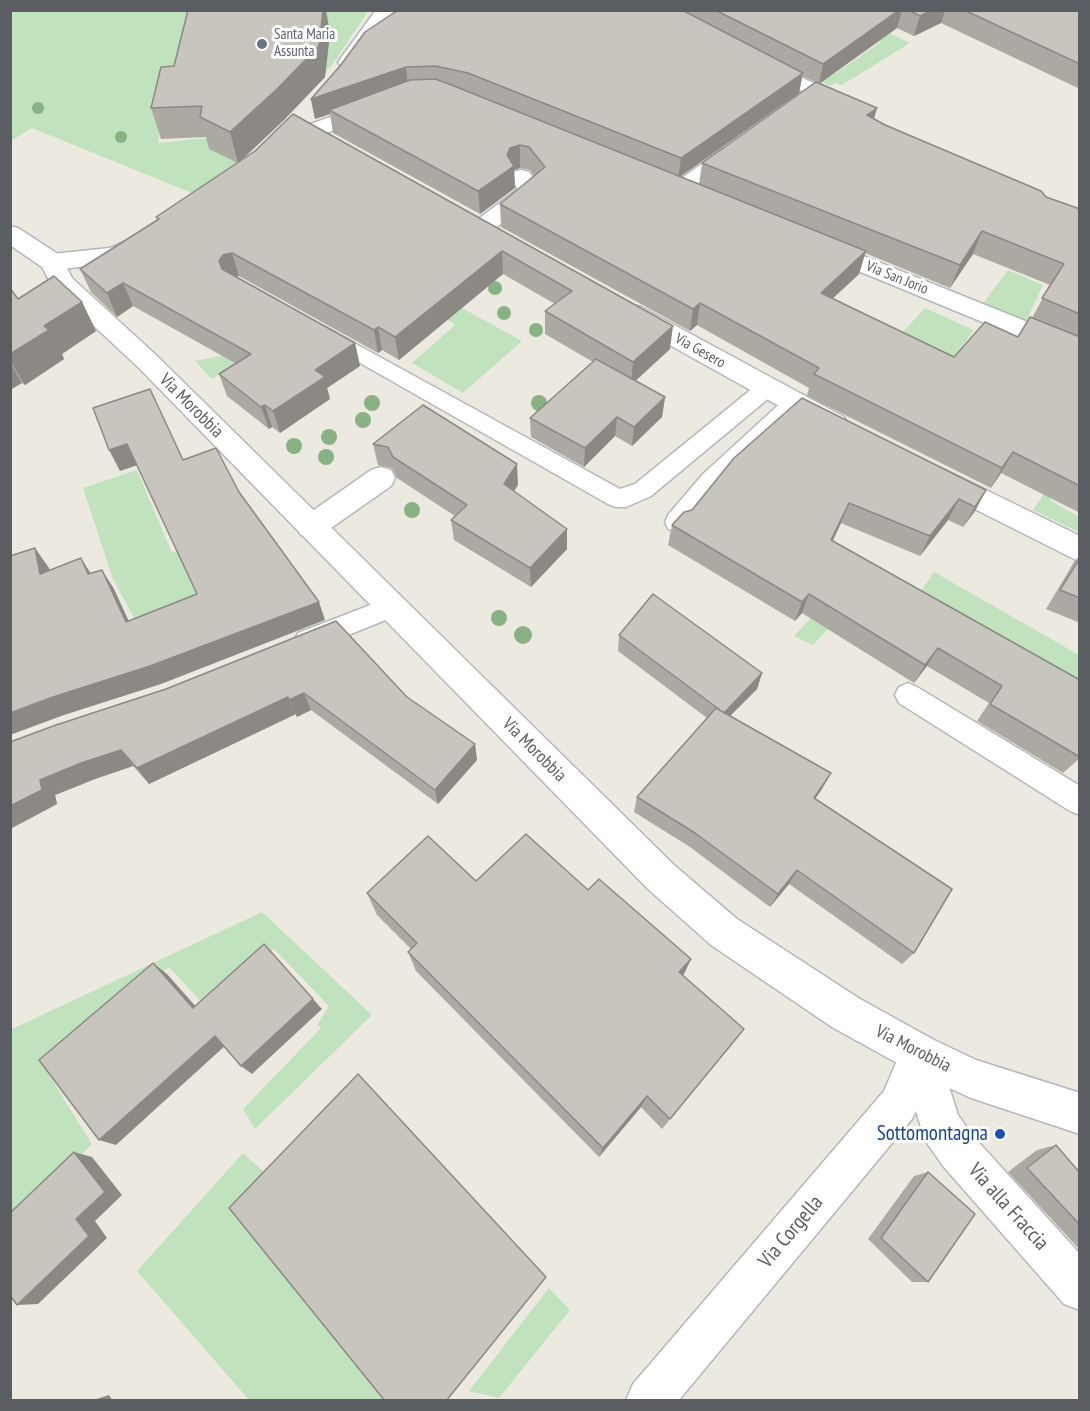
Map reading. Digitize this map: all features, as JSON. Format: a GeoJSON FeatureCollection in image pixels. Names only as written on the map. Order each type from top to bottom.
{"type":"FeatureCollection","features":[{"type":"Feature","properties":{"kind":"street"},"geometry":{"type":"LineString","coordinates":[[335,81],[386,10]]}},
{"type":"Feature","properties":{"kind":"street"},"geometry":{"type":"LineString","coordinates":[[340,149],[300,126],[398,99]]}},
{"type":"Feature","properties":{"kind":"street"},"geometry":{"type":"LineString","coordinates":[[481,228],[531,189],[521,177]]}},
{"type":"Feature","properties":{"kind":"street"},"geometry":{"type":"LineString","coordinates":[[657,180],[701,198]]}},
{"type":"Feature","properties":{"kind":"street","name":"Via Morobbia"},"geometry":{"type":"LineString","coordinates":[[10,232],[52,278],[147,361],[661,877],[724,932],[846,1013],[920,1054],[971,1078],[1080,1114]]}},
{"type":"Feature","properties":{"kind":"street"},"geometry":{"type":"LineString","coordinates":[[52,278],[115,255],[158,232]]}},
{"type":"Feature","properties":{"kind":"street","name":"Via San Jorio"},"geometry":{"type":"LineString","coordinates":[[798,238],[1080,353]]}},
{"type":"Feature","properties":{"kind":"street","name":"Via Morobbia"},"geometry":{"type":"LineString","coordinates":[[10,254],[35,273],[52,278]]}},
{"type":"Feature","properties":{"kind":"street","name":"Via Gesero"},"geometry":{"type":"LineString","coordinates":[[614,302],[794,404],[856,435]]}},
{"type":"Feature","properties":{"kind":"street"},"geometry":{"type":"LineString","coordinates":[[917,467],[1080,550]]}},
{"type":"Feature","properties":{"kind":"street"},"geometry":{"type":"LineString","coordinates":[[311,527],[381,478]]}},
{"type":"Feature","properties":{"kind":"street","name":"Via alla Fraccia"},"geometry":{"type":"LineString","coordinates":[[920,1054],[940,1125],[958,1151],[1080,1288]]}},
{"type":"Feature","properties":{"kind":"street","name":"Via Corgella"},"geometry":{"type":"LineString","coordinates":[[649,1401],[898,1105],[920,1054]]}},
{"type":"Feature","properties":{"kind":"lane"},"geometry":{"type":"LineString","coordinates":[[750,58],[814,90],[775,120]]}},
{"type":"Feature","properties":{"kind":"lane"},"geometry":{"type":"LineString","coordinates":[[679,189],[746,141]]}},
{"type":"Feature","properties":{"kind":"lane"},"geometry":{"type":"LineString","coordinates":[[309,325],[616,498],[626,498],[643,490],[767,388]]}},
{"type":"Feature","properties":{"kind":"lane"},"geometry":{"type":"LineString","coordinates":[[677,522],[711,480],[794,404]]}},
{"type":"Feature","properties":{"kind":"lane"},"geometry":{"type":"LineString","coordinates":[[287,649],[391,606]]}},
{"type":"Feature","properties":{"kind":"lane"},"geometry":{"type":"LineString","coordinates":[[908,695],[1080,802]]}},
{"type":"Feature","properties":{"kind":"green space"},"geometry":{"type":"Polygon","coordinates":[[[366,10],[367,13],[333,64],[309,89],[167,96],[158,143],[207,138],[242,158],[197,195],[32,128],[11,141],[10,11],[366,10]]]}},
{"type":"Feature","properties":{"kind":"green space"},"geometry":{"type":"Polygon","coordinates":[[[674,11],[836,73],[881,42],[840,22],[853,16],[910,43],[842,85],[836,83],[830,86],[674,11]]]}},
{"type":"Feature","properties":{"kind":"green space"},"geometry":{"type":"Polygon","coordinates":[[[1008,270],[1043,285],[1025,323],[982,305],[1008,270]]]}},
{"type":"Feature","properties":{"kind":"green space"},"geometry":{"type":"Polygon","coordinates":[[[431,291],[522,341],[463,393],[412,363],[455,325],[418,300],[431,291]]]}},
{"type":"Feature","properties":{"kind":"green space"},"geometry":{"type":"Polygon","coordinates":[[[925,308],[974,330],[940,375],[889,347],[925,308]]]}},
{"type":"Feature","properties":{"kind":"green space"},"geometry":{"type":"Polygon","coordinates":[[[244,340],[257,350],[212,379],[195,361],[221,356],[244,340]]]}},
{"type":"Feature","properties":{"kind":"green space"},"geometry":{"type":"Polygon","coordinates":[[[137,470],[172,553],[201,541],[222,586],[148,643],[113,579],[83,488],[137,470]]]}},
{"type":"Feature","properties":{"kind":"green space"},"geometry":{"type":"Polygon","coordinates":[[[1046,491],[1053,495],[1050,500],[1079,517],[1079,532],[1033,510],[1046,491]]]}},
{"type":"Feature","properties":{"kind":"green space"},"geometry":{"type":"Polygon","coordinates":[[[858,567],[862,592],[813,645],[794,636],[858,567]]]}},
{"type":"Feature","properties":{"kind":"green space"},"geometry":{"type":"Polygon","coordinates":[[[934,572],[1079,655],[1079,693],[917,597],[934,572]]]}},
{"type":"Feature","properties":{"kind":"green space"},"geometry":{"type":"Polygon","coordinates":[[[262,912],[372,1015],[255,1129],[243,1109],[321,1028],[317,1025],[329,1006],[274,949],[208,1009],[169,967],[49,1075],[92,1144],[11,1226],[10,1030],[262,912]]]}},
{"type":"Feature","properties":{"kind":"green space"},"geometry":{"type":"Polygon","coordinates":[[[243,1153],[272,1179],[390,1400],[249,1400],[137,1271],[243,1153]]]}},
{"type":"Feature","properties":{"kind":"green space"},"geometry":{"type":"Polygon","coordinates":[[[549,1288],[570,1310],[499,1398],[469,1391],[549,1288]]]}},
{"type":"Feature","properties":{"kind":"building"},"geometry":{"type":"Polygon","coordinates":[[[188,10],[323,10],[319,46],[230,132],[200,117],[202,106],[151,108],[161,67],[174,66],[188,10]]]}},
{"type":"Feature","properties":{"kind":"building"},"geometry":{"type":"Polygon","coordinates":[[[398,10],[682,10],[803,73],[681,158],[468,73],[436,66],[406,67],[311,99],[340,66],[365,32],[398,10]]]}},
{"type":"Feature","properties":{"kind":"building"},"geometry":{"type":"Polygon","coordinates":[[[715,10],[899,10],[823,64],[715,10]]]}},
{"type":"Feature","properties":{"kind":"building"},"geometry":{"type":"Polygon","coordinates":[[[908,10],[932,10],[920,16],[908,10]]]}},
{"type":"Feature","properties":{"kind":"building"},"geometry":{"type":"Polygon","coordinates":[[[964,10],[1080,10],[1080,64],[964,10]]]}},
{"type":"Feature","properties":{"kind":"building"},"geometry":{"type":"Polygon","coordinates":[[[435,79],[866,251],[821,293],[954,357],[985,322],[1018,337],[1030,317],[1080,337],[1080,486],[1013,452],[1002,468],[814,374],[819,368],[700,303],[693,309],[500,204],[545,167],[529,147],[520,145],[510,148],[507,155],[514,166],[478,191],[329,110],[410,80],[435,79]]]}},
{"type":"Feature","properties":{"kind":"building"},"geometry":{"type":"Polygon","coordinates":[[[816,82],[877,108],[867,115],[885,125],[1041,191],[1046,197],[1080,209],[1080,314],[1042,298],[1064,264],[982,231],[960,265],[702,163],[816,82]]]}},
{"type":"Feature","properties":{"kind":"building"},"geometry":{"type":"Polygon","coordinates":[[[293,114],[673,326],[633,362],[545,311],[572,291],[502,251],[395,337],[378,327],[374,330],[232,253],[223,255],[219,261],[222,269],[355,343],[315,370],[325,377],[273,411],[265,405],[261,407],[219,374],[251,354],[123,283],[107,293],[80,269],[159,219],[156,217],[255,151],[293,114]]]}},
{"type":"Feature","properties":{"kind":"building"},"geometry":{"type":"Polygon","coordinates":[[[54,276],[82,302],[44,326],[49,330],[10,354],[10,288],[18,299],[54,276]]]}},
{"type":"Feature","properties":{"kind":"building"},"geometry":{"type":"Polygon","coordinates":[[[596,359],[665,397],[634,427],[617,417],[585,448],[530,418],[596,359]]]}},
{"type":"Feature","properties":{"kind":"building"},"geometry":{"type":"Polygon","coordinates":[[[150,389],[183,460],[216,448],[239,492],[319,602],[150,666],[10,713],[10,556],[35,548],[40,574],[81,558],[88,574],[102,570],[126,622],[197,594],[127,444],[109,450],[93,408],[150,389]]]}},
{"type":"Feature","properties":{"kind":"building"},"geometry":{"type":"Polygon","coordinates":[[[802,398],[986,490],[975,507],[959,499],[930,536],[849,503],[831,540],[1080,680],[1080,757],[990,704],[1002,686],[938,648],[925,665],[809,594],[802,602],[672,525],[684,512],[692,510],[734,458],[802,398]]]}},
{"type":"Feature","properties":{"kind":"building"},"geometry":{"type":"Polygon","coordinates":[[[423,405],[517,464],[504,484],[567,529],[530,568],[451,520],[467,505],[393,457],[388,447],[373,444],[423,405]]]}},
{"type":"Feature","properties":{"kind":"building"},"geometry":{"type":"Polygon","coordinates":[[[1080,558],[1080,598],[1060,590],[1080,558]]]}},
{"type":"Feature","properties":{"kind":"building"},"geometry":{"type":"Polygon","coordinates":[[[653,594],[762,673],[724,713],[619,635],[653,594]]]}},
{"type":"Feature","properties":{"kind":"building"},"geometry":{"type":"Polygon","coordinates":[[[336,621],[407,697],[475,744],[435,790],[304,693],[289,700],[288,697],[137,768],[121,750],[81,763],[40,780],[42,790],[10,806],[10,742],[166,689],[336,621]]]}},
{"type":"Feature","properties":{"kind":"building"},"geometry":{"type":"Polygon","coordinates":[[[716,708],[831,773],[814,798],[952,889],[914,953],[797,870],[778,894],[695,833],[637,797],[716,708]]]}},
{"type":"Feature","properties":{"kind":"building"},"geometry":{"type":"Polygon","coordinates":[[[526,834],[588,890],[599,879],[691,959],[679,972],[744,1029],[670,1119],[647,1096],[603,1148],[408,952],[417,943],[367,893],[428,836],[476,881],[526,834]]]}},
{"type":"Feature","properties":{"kind":"building"},"geometry":{"type":"Polygon","coordinates":[[[264,944],[313,999],[241,1066],[215,1036],[99,1140],[39,1060],[153,963],[193,1008],[264,944]]]}},
{"type":"Feature","properties":{"kind":"building"},"geometry":{"type":"Polygon","coordinates":[[[358,1074],[546,1277],[446,1401],[385,1401],[229,1208],[358,1074]]]}},
{"type":"Feature","properties":{"kind":"building"},"geometry":{"type":"Polygon","coordinates":[[[1056,1145],[1080,1173],[1080,1225],[1027,1168],[1056,1145]]]}},
{"type":"Feature","properties":{"kind":"building"},"geometry":{"type":"Polygon","coordinates":[[[74,1152],[105,1192],[76,1219],[89,1236],[17,1305],[10,1295],[10,1213],[74,1152]]]}},
{"type":"Feature","properties":{"kind":"building"},"geometry":{"type":"Polygon","coordinates":[[[928,1172],[975,1214],[928,1282],[881,1238],[928,1172]]]}},
{"type":"Feature","properties":{"kind":"place","name":"Santa Maria Assunta"},"geometry":{"type":"Point","coordinates":[262,44]}},
{"type":"Feature","properties":{"kind":"place","name":"Sottomontagna"},"geometry":{"type":"Point","coordinates":[1000,1134]}}]}
